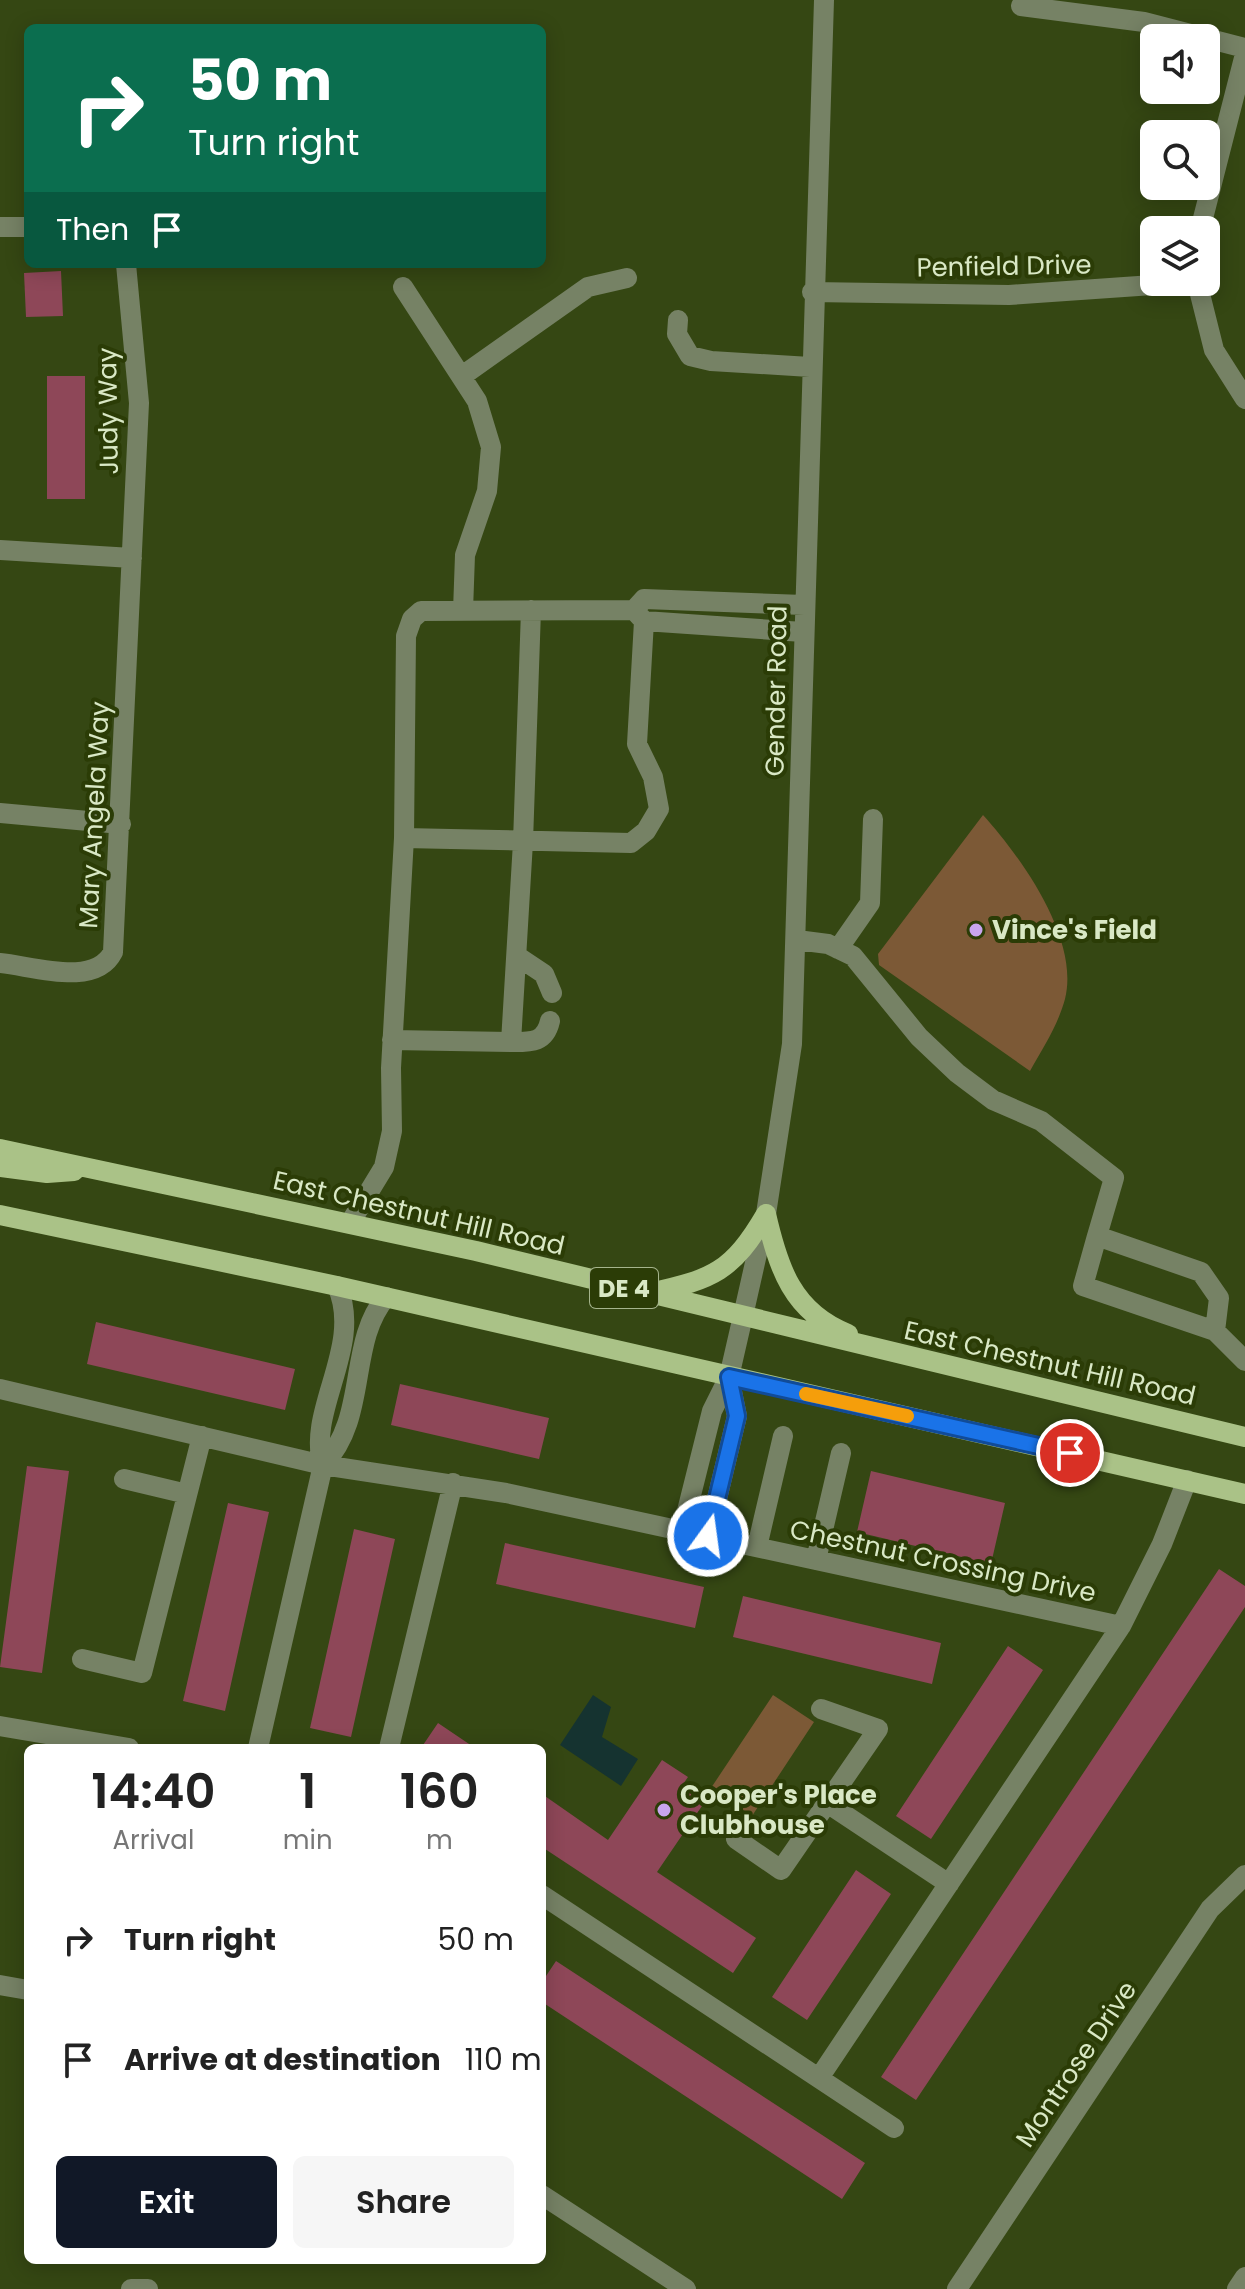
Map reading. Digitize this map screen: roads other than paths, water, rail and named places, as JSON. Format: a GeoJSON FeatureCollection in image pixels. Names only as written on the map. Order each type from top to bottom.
{"type":"FeatureCollection","features":[{"type":"Feature","properties":{"kind":"main road","name":"East Chestnut Hill Road"},"geometry":{"type":"LineString","coordinates":[[0,1149],[350,1223],[1245,1437]]}},
{"type":"Feature","properties":{"kind":"main road"},"geometry":{"type":"LineString","coordinates":[[0,1167],[47,1173],[102,1169]]}},
{"type":"Feature","properties":{"kind":"main road"},"geometry":{"type":"LineString","coordinates":[[646,1293],[701,1281],[723,1270],[749,1244],[766,1214]]}},
{"type":"Feature","properties":{"kind":"main road"},"geometry":{"type":"LineString","coordinates":[[766,1214],[778,1265],[786,1282],[810,1310],[838,1331],[893,1352]]}},
{"type":"Feature","properties":{"kind":"main road","name":"DE 4"},"geometry":{"type":"LineString","coordinates":[[0,1215],[337,1286],[1245,1494]]}},
{"type":"Feature","properties":{"kind":"street","name":"Gender Road"},"geometry":{"type":"LineString","coordinates":[[729,1377],[766,1214],[787,1094],[797,940],[812,292],[824,0]]}},
{"type":"Feature","properties":{"kind":"street"},"geometry":{"type":"LineString","coordinates":[[1021,6],[1144,22],[1245,48]]}},
{"type":"Feature","properties":{"kind":"street"},"geometry":{"type":"LineString","coordinates":[[1204,216],[1245,54]]}},
{"type":"Feature","properties":{"kind":"street"},"geometry":{"type":"LineString","coordinates":[[0,227],[24,227]]}},
{"type":"Feature","properties":{"kind":"street","name":"Judy Way"},"geometry":{"type":"LineString","coordinates":[[126,268],[139,403],[132,558]]}},
{"type":"Feature","properties":{"kind":"street"},"geometry":{"type":"LineString","coordinates":[[462,376],[588,287],[627,278]]}},
{"type":"Feature","properties":{"kind":"street","name":"Penfield Drive"},"geometry":{"type":"LineString","coordinates":[[812,292],[1009,295],[1140,286]]}},
{"type":"Feature","properties":{"kind":"street"},"geometry":{"type":"LineString","coordinates":[[403,287],[477,401],[491,447],[487,491],[465,555],[463,611]]}},
{"type":"Feature","properties":{"kind":"street"},"geometry":{"type":"LineString","coordinates":[[1200,296],[1214,350],[1245,399]]}},
{"type":"Feature","properties":{"kind":"street"},"geometry":{"type":"LineString","coordinates":[[678,320],[677,334],[690,356],[711,361],[810,367]]}},
{"type":"Feature","properties":{"kind":"street"},"geometry":{"type":"LineString","coordinates":[[0,550],[132,558]]}},
{"type":"Feature","properties":{"kind":"street","name":"Mary Angela Way"},"geometry":{"type":"LineString","coordinates":[[0,963],[87,973],[108,962],[113,952],[132,558]]}},
{"type":"Feature","properties":{"kind":"street"},"geometry":{"type":"LineString","coordinates":[[404,838],[631,843],[646,831],[659,809],[653,777],[637,744],[639,616],[644,599],[804,605]]}},
{"type":"Feature","properties":{"kind":"street"},"geometry":{"type":"LineString","coordinates":[[511,1042],[523,842],[531,610]]}},
{"type":"Feature","properties":{"kind":"street"},"geometry":{"type":"LineString","coordinates":[[350,1223],[384,1167],[392,1131],[392,1040],[404,838],[406,636],[412,619],[421,611],[531,610],[639,616],[803,632]]}},
{"type":"Feature","properties":{"kind":"street"},"geometry":{"type":"LineString","coordinates":[[0,813],[121,824]]}},
{"type":"Feature","properties":{"kind":"street"},"geometry":{"type":"LineString","coordinates":[[838,949],[870,903],[873,819]]}},
{"type":"Feature","properties":{"kind":"street"},"geometry":{"type":"LineString","coordinates":[[797,940],[828,944],[853,956],[919,1037],[957,1073],[993,1100],[1041,1121],[1114,1178],[1083,1286],[1215,1331],[1245,1361]]}},
{"type":"Feature","properties":{"kind":"street"},"geometry":{"type":"LineString","coordinates":[[517,956],[544,974],[552,993]]}},
{"type":"Feature","properties":{"kind":"street"},"geometry":{"type":"LineString","coordinates":[[392,1040],[511,1042],[543,1037],[550,1021]]}},
{"type":"Feature","properties":{"kind":"street"},"geometry":{"type":"LineString","coordinates":[[1097,1236],[1201,1272],[1219,1298],[1215,1331]]}},
{"type":"Feature","properties":{"kind":"street"},"geometry":{"type":"LineString","coordinates":[[323,1465],[318,1450],[345,1327],[342,1297],[337,1286]]}},
{"type":"Feature","properties":{"kind":"street"},"geometry":{"type":"LineString","coordinates":[[259,1744],[323,1465],[346,1435],[365,1343],[378,1306],[386,1297]]}},
{"type":"Feature","properties":{"kind":"street"},"geometry":{"type":"LineString","coordinates":[[682,1531],[712,1411],[729,1377]]}},
{"type":"Feature","properties":{"kind":"street"},"geometry":{"type":"LineString","coordinates":[[708,1536],[737,1416],[729,1377]]}},
{"type":"Feature","properties":{"kind":"street","name":"Chestnut Crossing Drive"},"geometry":{"type":"LineString","coordinates":[[0,1389],[323,1465],[399,1479],[453,1483],[1121,1626]]}},
{"type":"Feature","properties":{"kind":"street"},"geometry":{"type":"LineString","coordinates":[[82,1659],[142,1673],[202,1436]]}},
{"type":"Feature","properties":{"kind":"street"},"geometry":{"type":"LineString","coordinates":[[757,1547],[783,1436]]}},
{"type":"Feature","properties":{"kind":"street"},"geometry":{"type":"LineString","coordinates":[[816,1560],[841,1453]]}},
{"type":"Feature","properties":{"kind":"street"},"geometry":{"type":"LineString","coordinates":[[124,1479],[187,1494]]}},
{"type":"Feature","properties":{"kind":"street","name":"Chestnut Crossing Drive"},"geometry":{"type":"LineString","coordinates":[[819,2078],[1121,1626],[1155,1559],[1187,1480]]}},
{"type":"Feature","properties":{"kind":"street"},"geometry":{"type":"LineString","coordinates":[[390,1744],[453,1483]]}},
{"type":"Feature","properties":{"kind":"street"},"geometry":{"type":"LineString","coordinates":[[736,1839],[781,1870],[878,1729],[821,1709]]}},
{"type":"Feature","properties":{"kind":"street"},"geometry":{"type":"LineString","coordinates":[[0,1726],[106,1744]]}},
{"type":"Feature","properties":{"kind":"street"},"geometry":{"type":"LineString","coordinates":[[827,1803],[949,1884]]}},
{"type":"Feature","properties":{"kind":"street","name":"Montrose Drive"},"geometry":{"type":"LineString","coordinates":[[957,2289],[1210,1909],[1245,1875]]}},
{"type":"Feature","properties":{"kind":"street"},"geometry":{"type":"LineString","coordinates":[[546,1898],[894,2128]]}},
{"type":"Feature","properties":{"kind":"street"},"geometry":{"type":"LineString","coordinates":[[0,1985],[24,1989]]}},
{"type":"Feature","properties":{"kind":"street"},"geometry":{"type":"LineString","coordinates":[[546,2198],[676,2286]]}},
{"type":"Feature","properties":{"kind":"street"},"geometry":{"type":"LineString","coordinates":[[1237,2289],[1245,2277]]}},
{"type":"Feature","properties":{"kind":"street"},"geometry":{"type":"LineString","coordinates":[[131,2289],[148,2289]]}},
{"type":"Feature","properties":{"kind":"water"},"geometry":{"type":"Polygon","coordinates":[[[593,1695],[611,1707],[602,1737],[638,1759],[621,1786],[560,1745],[593,1695]]]}},
{"type":"Feature","properties":{"kind":"place","name":"Vince's Field"},"geometry":{"type":"Point","coordinates":[976,930]}},
{"type":"Feature","properties":{"kind":"place","name":"Cooper's Place Clubhouse"},"geometry":{"type":"Point","coordinates":[664,1810]}}]}
